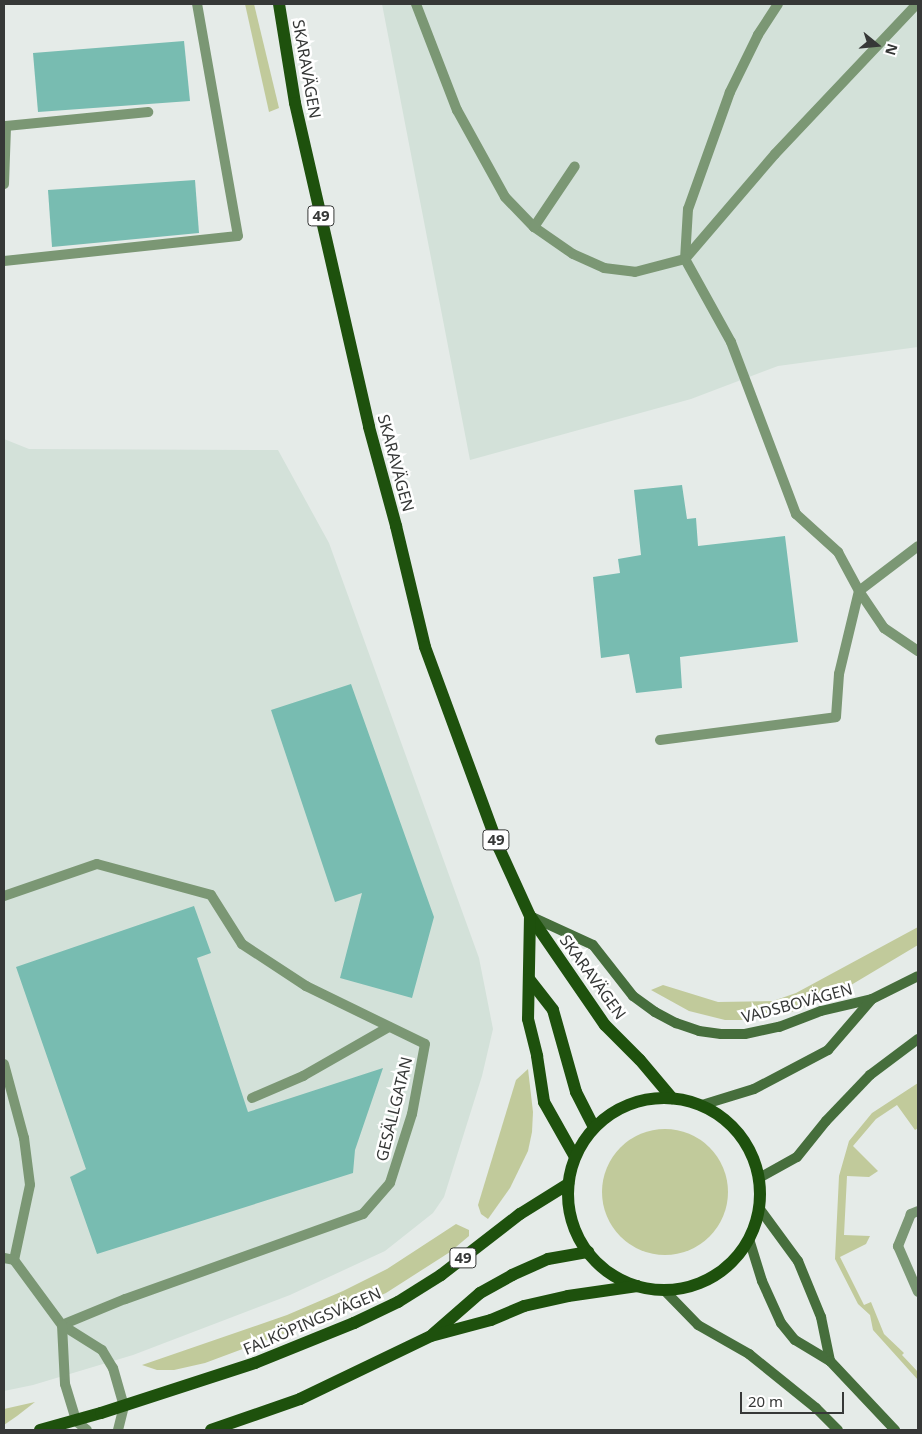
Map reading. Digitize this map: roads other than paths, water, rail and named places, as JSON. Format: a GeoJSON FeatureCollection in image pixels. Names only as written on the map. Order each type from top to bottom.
{"type":"FeatureCollection","features":[{"type":"Feature","properties":{"kind":"main road","name":"SKARAVÄGEN"},"geometry":{"type":"LineString","coordinates":[[279,4],[295,103],[369,427],[396,526],[425,647],[498,848],[530,916],[605,1025],[640,1060],[672,1098]]}},
{"type":"Feature","properties":{"kind":"main road","name":"SKARAVÄGEN"},"geometry":{"type":"LineString","coordinates":[[530,916],[528,1019],[544,1102],[575,1157]]}},
{"type":"Feature","properties":{"kind":"main road","name":"VADSBOVÄGEN"},"geometry":{"type":"LineString","coordinates":[[530,916],[593,945],[634,996],[655,1012],[676,1023],[699,1031],[744,1034],[779,1026],[821,1011],[872,999],[918,976]]}},
{"type":"Feature","properties":{"kind":"main road"},"geometry":{"type":"LineString","coordinates":[[529,979],[554,1010],[576,1092],[594,1127]]}},
{"type":"Feature","properties":{"kind":"main road","name":"VADSBOVÄGEN"},"geometry":{"type":"LineString","coordinates":[[702,1105],[754,1088],[828,1050],[872,999]]}},
{"type":"Feature","properties":{"kind":"main road"},"geometry":{"type":"LineString","coordinates":[[759,1178],[797,1157],[826,1121],[870,1075],[918,1040]]}},
{"type":"Feature","properties":{"kind":"main road","name":"49"},"geometry":{"type":"LineString","coordinates":[[672,1098],[702,1105],[723,1118],[740,1134],[752,1155],[759,1178],[759,1208],[749,1239],[733,1260],[713,1276],[690,1287],[664,1290],[638,1286],[610,1273],[588,1252],[575,1231],[569,1208],[568,1184],[575,1157],[594,1127],[617,1110],[626,1106],[643,1100],[672,1098]]}},
{"type":"Feature","properties":{"kind":"main road","name":"FALKÖPINGSVÄGEN"},"geometry":{"type":"LineString","coordinates":[[40,1430],[124,1406],[254,1363],[354,1323],[398,1302],[440,1275],[520,1214],[568,1184]]}},
{"type":"Feature","properties":{"kind":"main road"},"geometry":{"type":"LineString","coordinates":[[759,1208],[798,1261],[821,1317],[830,1361]]}},
{"type":"Feature","properties":{"kind":"main road"},"geometry":{"type":"LineString","coordinates":[[749,1239],[762,1280],[781,1323],[795,1340],[830,1361],[895,1430]]}},
{"type":"Feature","properties":{"kind":"main road","name":"49"},"geometry":{"type":"LineString","coordinates":[[431,1336],[480,1293],[512,1274],[548,1259],[588,1252]]}},
{"type":"Feature","properties":{"kind":"main road","name":"49"},"geometry":{"type":"LineString","coordinates":[[211,1430],[300,1399],[431,1336],[491,1320],[524,1306],[568,1296],[638,1286]]}},
{"type":"Feature","properties":{"kind":"main road"},"geometry":{"type":"LineString","coordinates":[[664,1290],[698,1325],[749,1354],[816,1408],[838,1430]]}},
{"type":"Feature","properties":{"kind":"street"},"geometry":{"type":"LineString","coordinates":[[4,261],[238,236],[197,4]]}},
{"type":"Feature","properties":{"kind":"street"},"geometry":{"type":"LineString","coordinates":[[416,4],[456,110],[505,197],[534,227],[573,254],[604,268],[635,272],[685,260],[775,154],[916,4]]}},
{"type":"Feature","properties":{"kind":"street"},"geometry":{"type":"LineString","coordinates":[[778,4],[758,35],[730,92],[688,209],[685,260],[731,342],[796,514],[838,552],[858,592],[884,628],[918,651]]}},
{"type":"Feature","properties":{"kind":"street"},"geometry":{"type":"LineString","coordinates":[[4,184],[6,126],[148,112]]}},
{"type":"Feature","properties":{"kind":"street"},"geometry":{"type":"LineString","coordinates":[[534,227],[575,166]]}},
{"type":"Feature","properties":{"kind":"street"},"geometry":{"type":"LineString","coordinates":[[660,740],[836,718],[839,674],[858,592],[918,546]]}},
{"type":"Feature","properties":{"kind":"street","name":"GESÄLLGATAN"},"geometry":{"type":"LineString","coordinates":[[4,896],[97,864],[211,895],[242,944],[306,986],[425,1044],[412,1114],[390,1183],[363,1214],[125,1299],[62,1325]]}},
{"type":"Feature","properties":{"kind":"street"},"geometry":{"type":"LineString","coordinates":[[252,1098],[303,1076],[390,1027]]}},
{"type":"Feature","properties":{"kind":"street"},"geometry":{"type":"LineString","coordinates":[[4,1064],[24,1138],[30,1185],[9,1259],[62,1325],[102,1350],[113,1368],[124,1406],[118,1430]]}},
{"type":"Feature","properties":{"kind":"street"},"geometry":{"type":"LineString","coordinates":[[918,1211],[911,1214],[898,1246],[918,1292]]}},
{"type":"Feature","properties":{"kind":"street"},"geometry":{"type":"LineString","coordinates":[[62,1325],[65,1384],[76,1421],[86,1430]]}}]}
